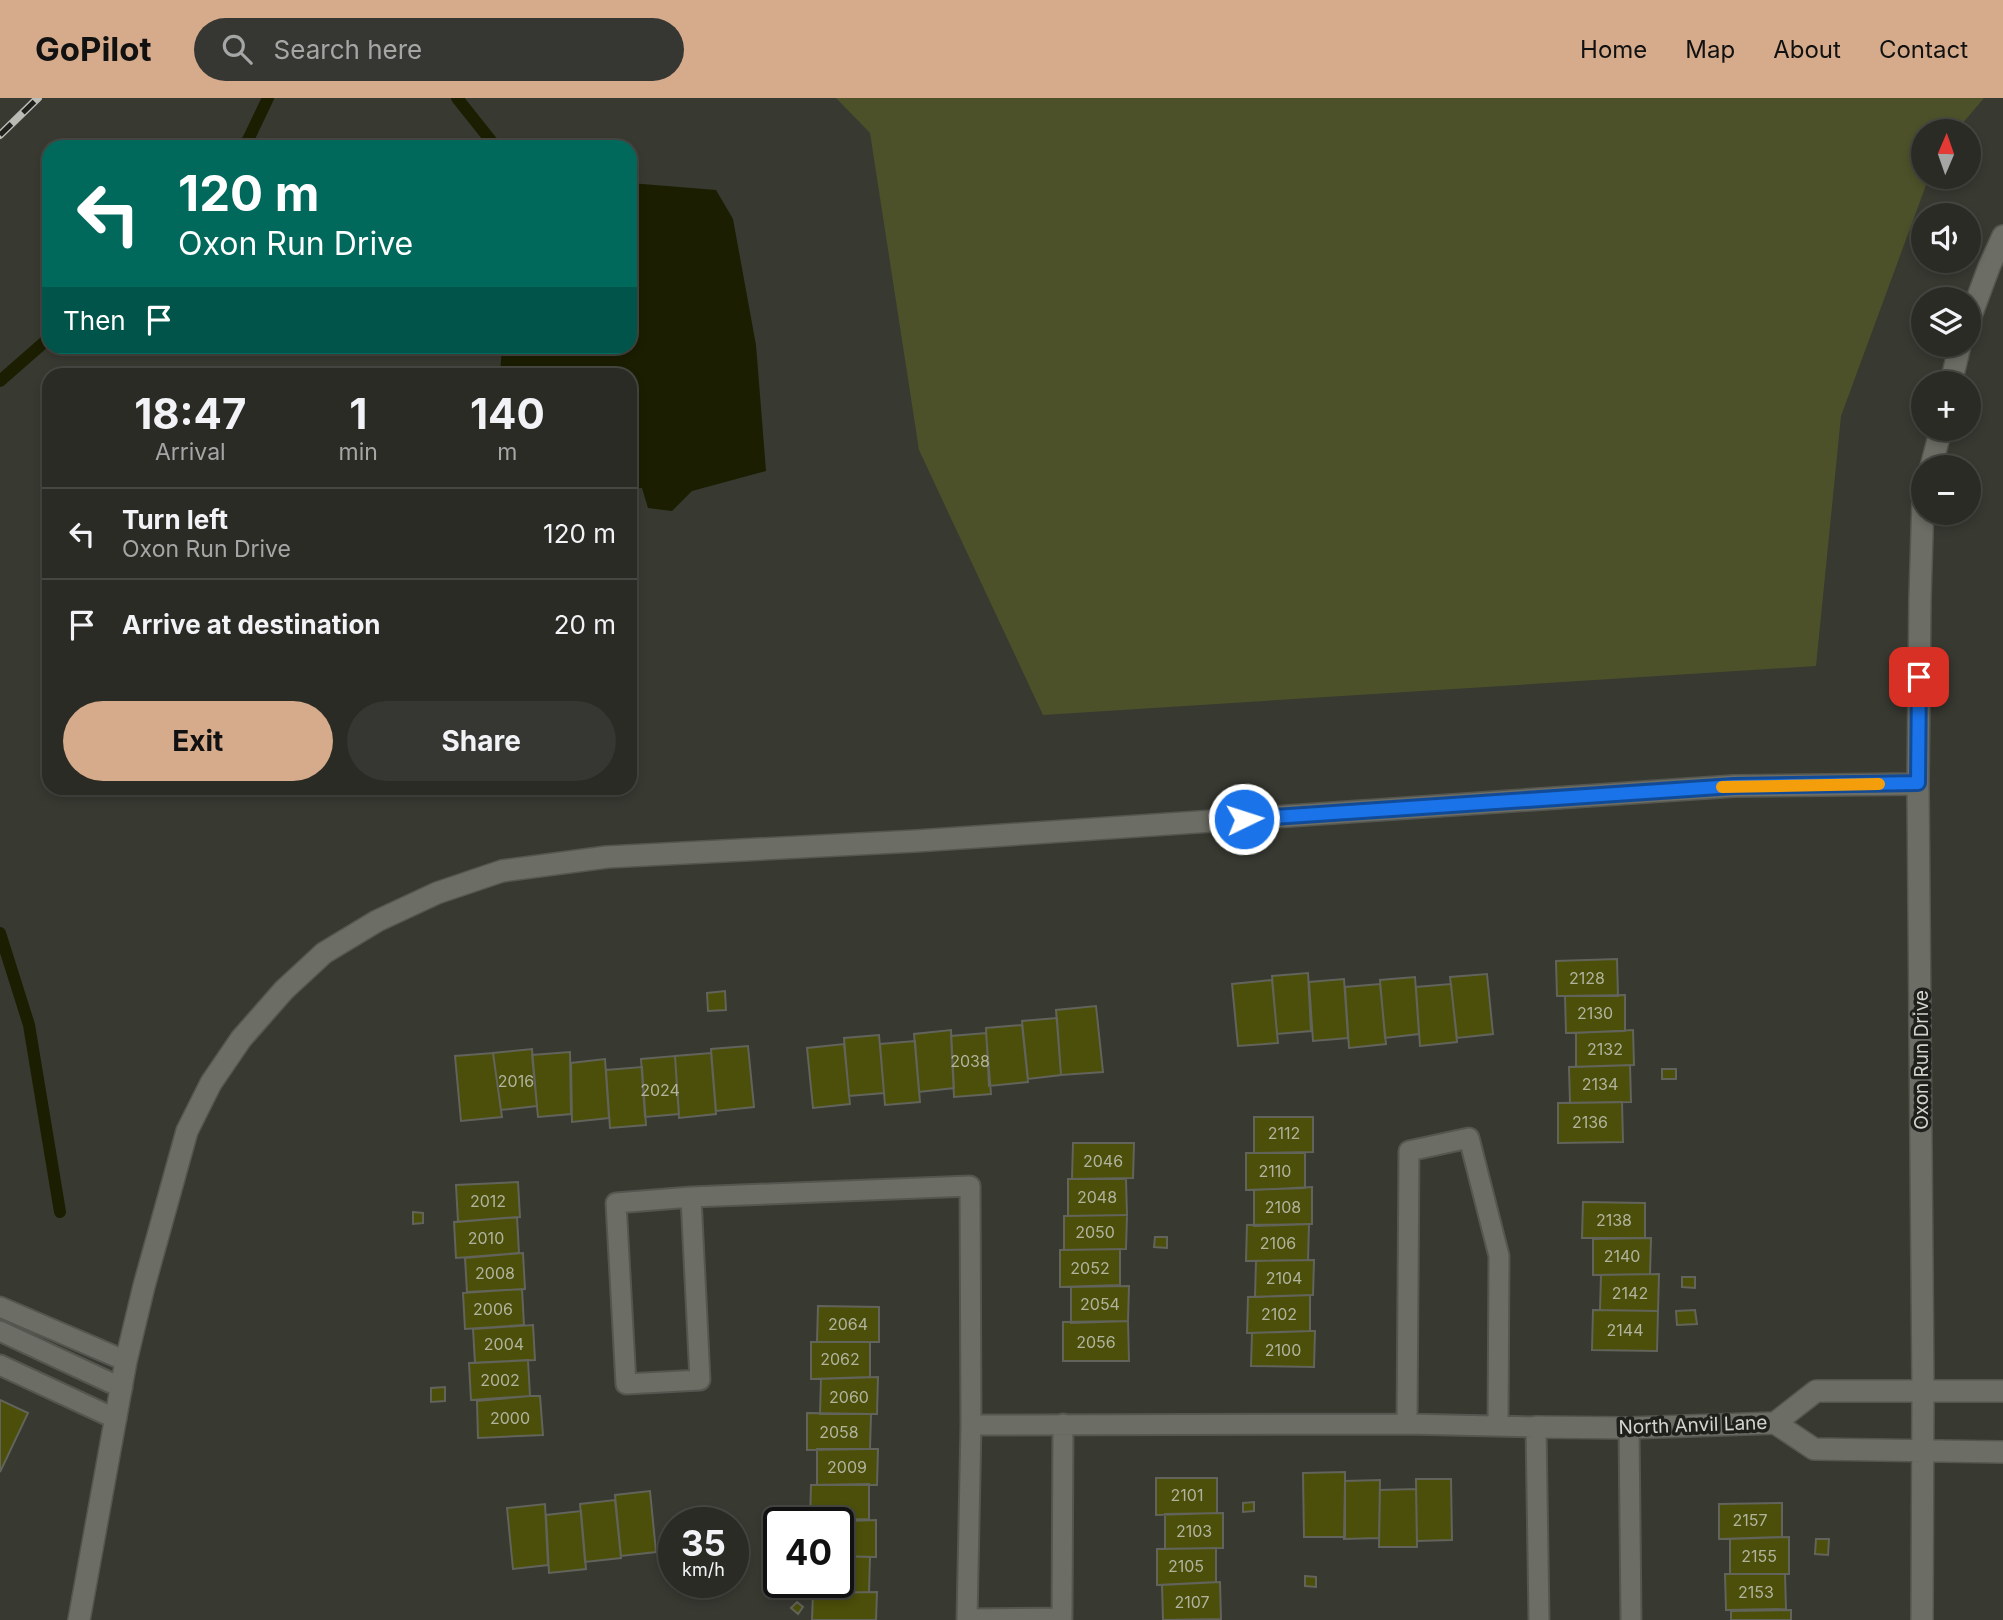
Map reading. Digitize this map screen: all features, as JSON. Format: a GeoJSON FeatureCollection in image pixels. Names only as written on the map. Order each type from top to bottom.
{"type":"FeatureCollection","features":[{"type":"Feature","properties":{"kind":"street"},"geometry":{"type":"LineString","coordinates":[[1981,289],[2003,236]]}},
{"type":"Feature","properties":{"kind":"street","name":"Oxon Run Drive"},"geometry":{"type":"LineString","coordinates":[[1922,525],[1918,783],[1922,1620]]}},
{"type":"Feature","properties":{"kind":"street"},"geometry":{"type":"LineString","coordinates":[[79,1620],[126,1361],[187,1131],[211,1083],[241,1040],[284,990],[324,953],[377,921],[436,893],[502,871],[607,857],[916,841],[1734,786],[1918,783]]}},
{"type":"Feature","properties":{"kind":"street","name":"North Anvil Lane"},"geometry":{"type":"LineString","coordinates":[[1536,1427],[1629,1428],[1775,1423],[1816,1391],[2003,1391]]}},
{"type":"Feature","properties":{"kind":"street"},"geometry":{"type":"LineString","coordinates":[[1775,1423],[1814,1448],[2003,1452]]}},
{"type":"Feature","properties":{"kind":"lane"},"geometry":{"type":"LineString","coordinates":[[1407,1424],[1409,1151],[1469,1138],[1499,1256],[1498,1426]]}},
{"type":"Feature","properties":{"kind":"lane"},"geometry":{"type":"LineString","coordinates":[[691,1197],[699,1380],[626,1384],[616,1203],[691,1197],[970,1186],[971,1425],[967,1619],[1062,1618],[1063,1424]]}},
{"type":"Feature","properties":{"kind":"lane"},"geometry":{"type":"LineString","coordinates":[[0,1307],[126,1361]]}},
{"type":"Feature","properties":{"kind":"lane"},"geometry":{"type":"LineString","coordinates":[[0,1331],[122,1388]]}},
{"type":"Feature","properties":{"kind":"lane"},"geometry":{"type":"LineString","coordinates":[[0,1365],[116,1419]]}},
{"type":"Feature","properties":{"kind":"lane"},"geometry":{"type":"LineString","coordinates":[[971,1425],[1407,1424],[1536,1427],[1539,1620]]}},
{"type":"Feature","properties":{"kind":"lane"},"geometry":{"type":"LineString","coordinates":[[1629,1428],[1631,1620]]}},
{"type":"Feature","properties":{"kind":"shaded area"},"geometry":{"type":"Polygon","coordinates":[[[836,98],[1984,98],[1966,119],[1911,119],[1911,189],[1925,189],[1919,203],[1911,203],[1911,226],[1841,416],[1816,666],[1043,715],[919,450],[870,133],[836,98]]]}},
{"type":"Feature","properties":{"kind":"shaded area"},"geometry":{"type":"Polygon","coordinates":[[[637,184],[716,190],[733,219],[756,345],[766,471],[692,491],[672,511],[648,508],[642,488],[637,488],[637,368],[500,368],[501,354],[637,354],[637,184]]]}},
{"type":"Feature","properties":{"kind":"building"},"geometry":{"type":"Polygon","coordinates":[[[1617,959],[1618,996],[1557,996],[1556,961],[1617,959]]]}},
{"type":"Feature","properties":{"kind":"building"},"geometry":{"type":"Polygon","coordinates":[[[1308,973],[1311,1031],[1277,1034],[1272,976],[1308,973]]]}},
{"type":"Feature","properties":{"kind":"building"},"geometry":{"type":"Polygon","coordinates":[[[1487,974],[1493,1034],[1457,1038],[1450,977],[1487,974]]]}},
{"type":"Feature","properties":{"kind":"building"},"geometry":{"type":"Polygon","coordinates":[[[1415,977],[1419,1034],[1385,1038],[1380,980],[1415,977]]]}},
{"type":"Feature","properties":{"kind":"building"},"geometry":{"type":"Polygon","coordinates":[[[1344,979],[1348,1038],[1313,1041],[1309,982],[1344,979]]]}},
{"type":"Feature","properties":{"kind":"building"},"geometry":{"type":"Polygon","coordinates":[[[1272,980],[1278,1043],[1238,1046],[1232,984],[1272,980]]]}},
{"type":"Feature","properties":{"kind":"building"},"geometry":{"type":"Polygon","coordinates":[[[1380,984],[1386,1044],[1349,1048],[1345,987],[1380,984]]]}},
{"type":"Feature","properties":{"kind":"building"},"geometry":{"type":"Polygon","coordinates":[[[1451,984],[1457,1042],[1420,1046],[1416,987],[1451,984]]]}},
{"type":"Feature","properties":{"kind":"building"},"geometry":{"type":"Polygon","coordinates":[[[725,991],[726,1010],[708,1011],[707,993],[725,991]]]}},
{"type":"Feature","properties":{"kind":"building"},"geometry":{"type":"Polygon","coordinates":[[[1625,995],[1625,1031],[1566,1033],[1565,996],[1625,995]]]}},
{"type":"Feature","properties":{"kind":"building"},"geometry":{"type":"Polygon","coordinates":[[[1096,1006],[1103,1072],[1061,1075],[1056,1010],[1096,1006]]]}},
{"type":"Feature","properties":{"kind":"building"},"geometry":{"type":"Polygon","coordinates":[[[1057,1018],[1061,1075],[1028,1079],[1022,1021],[1057,1018]]]}},
{"type":"Feature","properties":{"kind":"building"},"geometry":{"type":"Polygon","coordinates":[[[1022,1025],[1028,1082],[989,1086],[986,1028],[1022,1025]]]}},
{"type":"Feature","properties":{"kind":"building"},"geometry":{"type":"Polygon","coordinates":[[[951,1030],[954,1088],[919,1092],[914,1034],[951,1030]]]}},
{"type":"Feature","properties":{"kind":"building"},"geometry":{"type":"Polygon","coordinates":[[[1633,1030],[1634,1065],[1576,1067],[1576,1033],[1633,1030]]]}},
{"type":"Feature","properties":{"kind":"building"},"geometry":{"type":"Polygon","coordinates":[[[986,1033],[991,1094],[954,1097],[951,1036],[986,1033]]]}},
{"type":"Feature","properties":{"kind":"building"},"geometry":{"type":"Polygon","coordinates":[[[879,1035],[884,1093],[849,1096],[844,1038],[879,1035]]]}},
{"type":"Feature","properties":{"kind":"building"},"geometry":{"type":"Polygon","coordinates":[[[915,1041],[920,1102],[885,1105],[880,1044],[915,1041]]]}},
{"type":"Feature","properties":{"kind":"building"},"geometry":{"type":"Polygon","coordinates":[[[844,1044],[850,1104],[813,1108],[807,1048],[844,1044]]]}},
{"type":"Feature","properties":{"kind":"building"},"geometry":{"type":"Polygon","coordinates":[[[748,1046],[754,1107],[716,1111],[711,1049],[748,1046]]]}},
{"type":"Feature","properties":{"kind":"building"},"geometry":{"type":"Polygon","coordinates":[[[532,1049],[537,1106],[501,1110],[493,1053],[532,1049]]]}},
{"type":"Feature","properties":{"kind":"building"},"geometry":{"type":"Polygon","coordinates":[[[570,1052],[571,1114],[538,1117],[532,1055],[570,1052]]]}},
{"type":"Feature","properties":{"kind":"building"},"geometry":{"type":"Polygon","coordinates":[[[493,1053],[502,1117],[461,1121],[455,1056],[493,1053]]]}},
{"type":"Feature","properties":{"kind":"building"},"geometry":{"type":"Polygon","coordinates":[[[711,1053],[716,1114],[679,1118],[675,1056],[711,1053]]]}},
{"type":"Feature","properties":{"kind":"building"},"geometry":{"type":"Polygon","coordinates":[[[675,1056],[679,1114],[645,1117],[641,1059],[675,1056]]]}},
{"type":"Feature","properties":{"kind":"building"},"geometry":{"type":"Polygon","coordinates":[[[605,1059],[609,1118],[572,1122],[571,1063],[605,1059]]]}},
{"type":"Feature","properties":{"kind":"building"},"geometry":{"type":"Polygon","coordinates":[[[1630,1065],[1631,1102],[1570,1103],[1569,1067],[1630,1065]]]}},
{"type":"Feature","properties":{"kind":"building"},"geometry":{"type":"Polygon","coordinates":[[[642,1067],[646,1125],[610,1128],[606,1070],[642,1067]]]}},
{"type":"Feature","properties":{"kind":"building"},"geometry":{"type":"Polygon","coordinates":[[[1662,1069],[1676,1069],[1676,1079],[1662,1079],[1662,1069]]]}},
{"type":"Feature","properties":{"kind":"building"},"geometry":{"type":"Polygon","coordinates":[[[1622,1102],[1623,1142],[1558,1143],[1558,1103],[1622,1102]]]}},
{"type":"Feature","properties":{"kind":"building"},"geometry":{"type":"Polygon","coordinates":[[[1254,1117],[1313,1117],[1313,1152],[1254,1153],[1254,1117]]]}},
{"type":"Feature","properties":{"kind":"building"},"geometry":{"type":"Polygon","coordinates":[[[1073,1143],[1134,1143],[1133,1178],[1072,1179],[1073,1143]]]}},
{"type":"Feature","properties":{"kind":"building"},"geometry":{"type":"Polygon","coordinates":[[[1246,1153],[1305,1153],[1305,1188],[1246,1190],[1246,1153]]]}},
{"type":"Feature","properties":{"kind":"building"},"geometry":{"type":"Polygon","coordinates":[[[1068,1179],[1126,1179],[1127,1215],[1068,1216],[1068,1179]]]}},
{"type":"Feature","properties":{"kind":"building"},"geometry":{"type":"Polygon","coordinates":[[[518,1182],[520,1217],[458,1222],[456,1185],[518,1182]]]}},
{"type":"Feature","properties":{"kind":"building"},"geometry":{"type":"Polygon","coordinates":[[[1312,1187],[1312,1224],[1254,1226],[1254,1190],[1312,1187]]]}},
{"type":"Feature","properties":{"kind":"building"},"geometry":{"type":"Polygon","coordinates":[[[1583,1202],[1645,1203],[1645,1238],[1582,1238],[1583,1202]]]}},
{"type":"Feature","properties":{"kind":"building"},"geometry":{"type":"Polygon","coordinates":[[[413,1212],[423,1213],[423,1223],[413,1224],[413,1212]]]}},
{"type":"Feature","properties":{"kind":"building"},"geometry":{"type":"Polygon","coordinates":[[[1127,1215],[1126,1249],[1064,1250],[1064,1216],[1127,1215]]]}},
{"type":"Feature","properties":{"kind":"building"},"geometry":{"type":"Polygon","coordinates":[[[517,1217],[519,1253],[456,1258],[454,1222],[517,1217]]]}},
{"type":"Feature","properties":{"kind":"building"},"geometry":{"type":"Polygon","coordinates":[[[1309,1224],[1308,1260],[1246,1261],[1247,1225],[1309,1224]]]}},
{"type":"Feature","properties":{"kind":"building"},"geometry":{"type":"Polygon","coordinates":[[[1155,1237],[1167,1237],[1167,1248],[1154,1247],[1155,1237]]]}},
{"type":"Feature","properties":{"kind":"building"},"geometry":{"type":"Polygon","coordinates":[[[1651,1238],[1650,1274],[1593,1275],[1593,1239],[1651,1238]]]}},
{"type":"Feature","properties":{"kind":"building"},"geometry":{"type":"Polygon","coordinates":[[[1120,1249],[1120,1285],[1060,1287],[1060,1250],[1120,1249]]]}},
{"type":"Feature","properties":{"kind":"building"},"geometry":{"type":"Polygon","coordinates":[[[523,1253],[525,1289],[467,1292],[465,1258],[523,1253]]]}},
{"type":"Feature","properties":{"kind":"building"},"geometry":{"type":"Polygon","coordinates":[[[1314,1260],[1313,1295],[1255,1297],[1256,1261],[1314,1260]]]}},
{"type":"Feature","properties":{"kind":"building"},"geometry":{"type":"Polygon","coordinates":[[[1659,1274],[1658,1311],[1600,1310],[1601,1275],[1659,1274]]]}},
{"type":"Feature","properties":{"kind":"building"},"geometry":{"type":"Polygon","coordinates":[[[1682,1277],[1695,1277],[1695,1288],[1682,1287],[1682,1277]]]}},
{"type":"Feature","properties":{"kind":"building"},"geometry":{"type":"Polygon","coordinates":[[[1129,1286],[1128,1321],[1071,1323],[1071,1287],[1129,1286]]]}},
{"type":"Feature","properties":{"kind":"building"},"geometry":{"type":"Polygon","coordinates":[[[522,1289],[524,1325],[465,1329],[463,1293],[522,1289]]]}},
{"type":"Feature","properties":{"kind":"building"},"geometry":{"type":"Polygon","coordinates":[[[1310,1295],[1310,1331],[1247,1333],[1248,1297],[1310,1295]]]}},
{"type":"Feature","properties":{"kind":"building"},"geometry":{"type":"Polygon","coordinates":[[[818,1306],[879,1307],[879,1342],[817,1342],[818,1306]]]}},
{"type":"Feature","properties":{"kind":"building"},"geometry":{"type":"Polygon","coordinates":[[[1593,1310],[1658,1311],[1657,1351],[1592,1350],[1593,1310]]]}},
{"type":"Feature","properties":{"kind":"building"},"geometry":{"type":"Polygon","coordinates":[[[1695,1310],[1697,1324],[1677,1325],[1676,1311],[1695,1310]]]}},
{"type":"Feature","properties":{"kind":"building"},"geometry":{"type":"Polygon","coordinates":[[[1128,1321],[1129,1361],[1063,1361],[1063,1322],[1128,1321]]]}},
{"type":"Feature","properties":{"kind":"building"},"geometry":{"type":"Polygon","coordinates":[[[533,1325],[535,1360],[475,1363],[473,1329],[533,1325]]]}},
{"type":"Feature","properties":{"kind":"building"},"geometry":{"type":"Polygon","coordinates":[[[1315,1331],[1314,1367],[1251,1366],[1252,1333],[1315,1331]]]}},
{"type":"Feature","properties":{"kind":"building"},"geometry":{"type":"Polygon","coordinates":[[[811,1342],[870,1342],[870,1377],[811,1379],[811,1342]]]}},
{"type":"Feature","properties":{"kind":"building"},"geometry":{"type":"Polygon","coordinates":[[[528,1360],[530,1396],[471,1400],[469,1363],[528,1360]]]}},
{"type":"Feature","properties":{"kind":"building"},"geometry":{"type":"Polygon","coordinates":[[[878,1377],[877,1414],[820,1414],[821,1379],[878,1377]]]}},
{"type":"Feature","properties":{"kind":"building"},"geometry":{"type":"Polygon","coordinates":[[[445,1387],[445,1401],[431,1402],[431,1388],[445,1387]]]}},
{"type":"Feature","properties":{"kind":"building"},"geometry":{"type":"Polygon","coordinates":[[[540,1396],[543,1435],[478,1438],[477,1401],[540,1396]]]}},
{"type":"Feature","properties":{"kind":"building"},"geometry":{"type":"Polygon","coordinates":[[[0,1400],[28,1413],[0,1472],[0,1400]]]}},
{"type":"Feature","properties":{"kind":"building"},"geometry":{"type":"Polygon","coordinates":[[[807,1413],[871,1414],[870,1449],[807,1450],[807,1413]]]}},
{"type":"Feature","properties":{"kind":"building"},"geometry":{"type":"Polygon","coordinates":[[[817,1449],[878,1449],[877,1485],[817,1485],[817,1449]]]}},
{"type":"Feature","properties":{"kind":"building"},"geometry":{"type":"Polygon","coordinates":[[[1345,1472],[1345,1537],[1304,1537],[1303,1473],[1345,1472]]]}},
{"type":"Feature","properties":{"kind":"building"},"geometry":{"type":"Polygon","coordinates":[[[1156,1478],[1217,1478],[1217,1513],[1156,1515],[1156,1478]]]}},
{"type":"Feature","properties":{"kind":"building"},"geometry":{"type":"Polygon","coordinates":[[[1416,1479],[1451,1479],[1452,1540],[1417,1541],[1416,1479]]]}},
{"type":"Feature","properties":{"kind":"building"},"geometry":{"type":"Polygon","coordinates":[[[1380,1480],[1379,1538],[1344,1539],[1345,1481],[1380,1480]]]}},
{"type":"Feature","properties":{"kind":"building"},"geometry":{"type":"Polygon","coordinates":[[[869,1484],[869,1519],[854,1520],[854,1507],[810,1507],[811,1485],[869,1484]]]}},
{"type":"Feature","properties":{"kind":"building"},"geometry":{"type":"Polygon","coordinates":[[[1416,1489],[1417,1547],[1379,1547],[1380,1490],[1416,1489]]]}},
{"type":"Feature","properties":{"kind":"building"},"geometry":{"type":"Polygon","coordinates":[[[650,1491],[656,1552],[621,1556],[615,1495],[650,1491]]]}},
{"type":"Feature","properties":{"kind":"building"},"geometry":{"type":"Polygon","coordinates":[[[615,1500],[621,1558],[585,1562],[580,1504],[615,1500]]]}},
{"type":"Feature","properties":{"kind":"building"},"geometry":{"type":"Polygon","coordinates":[[[1254,1502],[1254,1511],[1243,1512],[1243,1503],[1254,1502]]]}},
{"type":"Feature","properties":{"kind":"building"},"geometry":{"type":"Polygon","coordinates":[[[1782,1503],[1782,1537],[1719,1539],[1719,1504],[1782,1503]]]}},
{"type":"Feature","properties":{"kind":"building"},"geometry":{"type":"Polygon","coordinates":[[[545,1504],[548,1565],[513,1569],[507,1508],[545,1504]]]}},
{"type":"Feature","properties":{"kind":"building"},"geometry":{"type":"Polygon","coordinates":[[[581,1511],[586,1569],[549,1573],[546,1515],[581,1511]]]}},
{"type":"Feature","properties":{"kind":"building"},"geometry":{"type":"Polygon","coordinates":[[[1223,1513],[1223,1548],[1165,1549],[1165,1514],[1223,1513]]]}},
{"type":"Feature","properties":{"kind":"building"},"geometry":{"type":"Polygon","coordinates":[[[876,1520],[876,1557],[854,1556],[854,1521],[876,1520]]]}},
{"type":"Feature","properties":{"kind":"building"},"geometry":{"type":"Polygon","coordinates":[[[1789,1537],[1789,1574],[1730,1574],[1730,1539],[1789,1537]]]}},
{"type":"Feature","properties":{"kind":"building"},"geometry":{"type":"Polygon","coordinates":[[[1816,1539],[1829,1539],[1828,1555],[1815,1554],[1816,1539]]]}},
{"type":"Feature","properties":{"kind":"building"},"geometry":{"type":"Polygon","coordinates":[[[1216,1548],[1216,1582],[1157,1585],[1157,1549],[1216,1548]]]}},
{"type":"Feature","properties":{"kind":"building"},"geometry":{"type":"Polygon","coordinates":[[[854,1556],[870,1557],[869,1592],[854,1592],[854,1556]]]}},
{"type":"Feature","properties":{"kind":"building"},"geometry":{"type":"Polygon","coordinates":[[[1725,1574],[1785,1574],[1786,1609],[1726,1610],[1725,1574]]]}},
{"type":"Feature","properties":{"kind":"building"},"geometry":{"type":"Polygon","coordinates":[[[1305,1576],[1316,1577],[1316,1587],[1305,1586],[1305,1576]]]}},
{"type":"Feature","properties":{"kind":"building"},"geometry":{"type":"Polygon","coordinates":[[[1220,1582],[1221,1619],[1163,1620],[1162,1585],[1220,1582]]]}},
{"type":"Feature","properties":{"kind":"building"},"geometry":{"type":"Polygon","coordinates":[[[854,1592],[877,1592],[876,1620],[812,1620],[813,1598],[854,1598],[854,1592]]]}},
{"type":"Feature","properties":{"kind":"building"},"geometry":{"type":"Polygon","coordinates":[[[797,1602],[803,1607],[798,1614],[791,1608],[797,1602]]]}},
{"type":"Feature","properties":{"kind":"building"},"geometry":{"type":"Polygon","coordinates":[[[1791,1610],[1791,1620],[1731,1620],[1731,1611],[1791,1610]]]}},
{"type":"Feature","properties":{"kind":"waterway"},"geometry":{"type":"LineString","coordinates":[[248,140],[268,98]]}},
{"type":"Feature","properties":{"kind":"waterway"},"geometry":{"type":"LineString","coordinates":[[457,98],[490,140]]}},
{"type":"Feature","properties":{"kind":"waterway"},"geometry":{"type":"LineString","coordinates":[[0,381],[42,344]]}},
{"type":"Feature","properties":{"kind":"waterway"},"geometry":{"type":"LineString","coordinates":[[0,933],[29,1025],[60,1212]]}},
{"type":"Feature","properties":{"kind":"railway"},"geometry":{"type":"LineString","coordinates":[[0,135],[38,98]]}},
{"type":"Feature","properties":{"kind":"slow traffic"},"geometry":{"type":"LineString","coordinates":[[1722,787],[1879,784]]}},
{"type":"Feature","properties":{"kind":"route"},"geometry":{"type":"LineString","coordinates":[[1244,819],[1734,786],[1918,783],[1919,677]]}}]}
